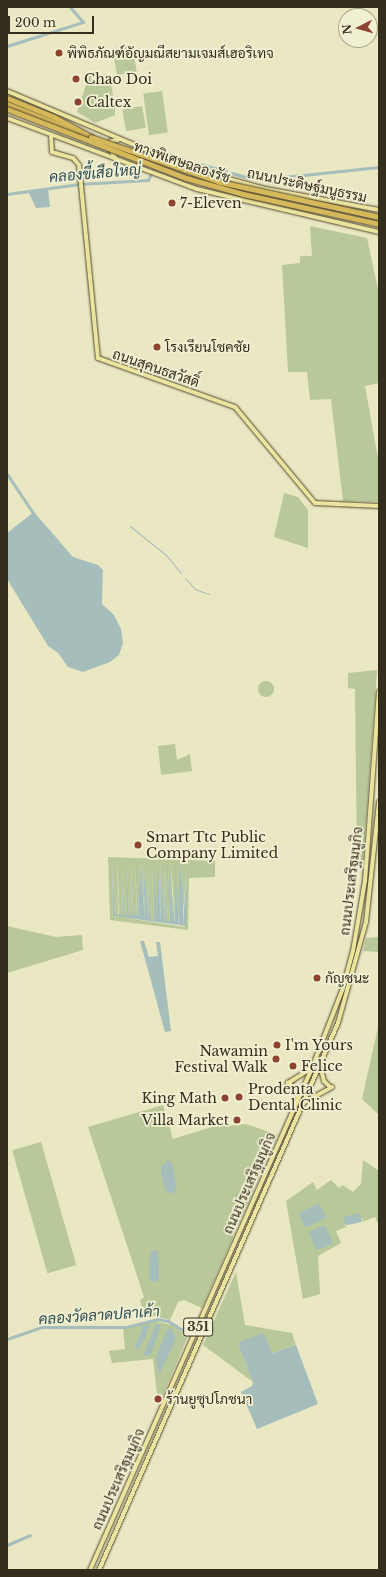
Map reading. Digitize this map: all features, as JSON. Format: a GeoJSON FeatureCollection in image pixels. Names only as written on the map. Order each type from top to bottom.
{"type":"FeatureCollection","features":[{"type":"Feature","properties":{"kind":"highway"},"geometry":{"type":"LineString","coordinates":[[7,98],[54,117],[91,137]]}},
{"type":"Feature","properties":{"kind":"highway","name":"ทางพิเศษฉลองรัช"},"geometry":{"type":"LineString","coordinates":[[7,104],[91,137],[220,182],[379,217]]}},
{"type":"Feature","properties":{"kind":"highway","name":"ทางพิเศษฉลองรัช"},"geometry":{"type":"LineString","coordinates":[[7,110],[186,178],[255,197],[379,224]]}},
{"type":"Feature","properties":{"kind":"main road","name":"ถนนประดิษฐ์มนูธรรม"},"geometry":{"type":"LineString","coordinates":[[7,91],[158,156],[253,185],[379,210]]}},
{"type":"Feature","properties":{"kind":"main road","name":"ถนนประดิษฐ์มนูธรรม"},"geometry":{"type":"LineString","coordinates":[[7,118],[119,162],[238,200],[379,232]]}},
{"type":"Feature","properties":{"kind":"main road","name":"ถนนสุคนธสวัสดิ์"},"geometry":{"type":"LineString","coordinates":[[51,135],[52,152],[71,157],[78,162],[98,358],[235,407],[315,503],[379,506]]}},
{"type":"Feature","properties":{"kind":"main road"},"geometry":{"type":"LineString","coordinates":[[119,162],[109,152],[110,143],[124,142]]}},
{"type":"Feature","properties":{"kind":"main road","name":"ถนนประเสริฐมนูกิจ"},"geometry":{"type":"LineString","coordinates":[[90,1570],[312,1068],[343,988],[360,912],[368,852],[379,692]]}},
{"type":"Feature","properties":{"kind":"main road","name":"ถนนประเสริฐมนูกิจ"},"geometry":{"type":"LineString","coordinates":[[99,1570],[313,1084],[340,1016],[363,938],[372,892],[379,802]]}},
{"type":"Feature","properties":{"kind":"main road"},"geometry":{"type":"LineString","coordinates":[[305,1102],[331,1087],[322,1078],[320,1067]]}},
{"type":"Feature","properties":{"kind":"main road"},"geometry":{"type":"LineString","coordinates":[[298,1098],[295,1088],[288,1083],[312,1068]]}},
{"type":"Feature","properties":{"kind":"main road"},"geometry":{"type":"LineString","coordinates":[[305,1083],[313,1084]]}},
{"type":"Feature","properties":{"kind":"green space"},"geometry":{"type":"Polygon","coordinates":[[[132,45],[137,72],[117,75],[112,48],[132,45]]]}},
{"type":"Feature","properties":{"kind":"green space"},"geometry":{"type":"Polygon","coordinates":[[[90,73],[92,82],[110,78],[115,106],[115,115],[95,123],[77,112],[90,73]]]}},
{"type":"Feature","properties":{"kind":"green space"},"geometry":{"type":"Polygon","coordinates":[[[162,91],[168,133],[149,135],[143,94],[162,91]]]}},
{"type":"Feature","properties":{"kind":"green space"},"geometry":{"type":"Polygon","coordinates":[[[142,106],[146,128],[126,131],[122,109],[142,106]]]}},
{"type":"Feature","properties":{"kind":"green space"},"geometry":{"type":"Polygon","coordinates":[[[310,226],[367,238],[379,294],[379,383],[365,386],[379,464],[379,502],[343,501],[331,399],[310,400],[307,372],[288,372],[282,265],[300,263],[300,256],[312,256],[310,226]]]}},
{"type":"Feature","properties":{"kind":"green space"},"geometry":{"type":"Polygon","coordinates":[[[284,493],[298,497],[308,510],[308,548],[274,537],[284,493]]]}},
{"type":"Feature","properties":{"kind":"green space"},"geometry":{"type":"Polygon","coordinates":[[[377,670],[363,861],[357,861],[355,689],[348,688],[348,673],[377,670]]]}},
{"type":"Feature","properties":{"kind":"green space"},"geometry":{"type":"Polygon","coordinates":[[[263,681],[269,681],[274,686],[272,695],[269,697],[263,697],[258,692],[258,686],[263,681]]]}},
{"type":"Feature","properties":{"kind":"green space"},"geometry":{"type":"Polygon","coordinates":[[[175,744],[177,760],[190,754],[192,771],[161,775],[158,746],[175,744]]]}},
{"type":"Feature","properties":{"kind":"green space"},"geometry":{"type":"Polygon","coordinates":[[[108,857],[215,861],[215,877],[189,878],[188,930],[110,920],[108,857]],[[112,860],[113,916],[185,927],[187,864],[182,924],[183,889],[179,864],[180,925],[179,916],[175,923],[171,863],[173,923],[171,922],[168,865],[170,920],[167,923],[164,864],[165,922],[160,864],[161,921],[157,864],[158,920],[155,920],[152,863],[154,920],[151,920],[148,864],[149,919],[143,862],[145,918],[140,863],[138,917],[135,862],[137,915],[133,915],[131,861],[132,917],[129,916],[127,863],[127,916],[125,916],[122,872],[123,916],[120,916],[117,864],[118,916],[115,914],[112,860]]]}},
{"type":"Feature","properties":{"kind":"green space"},"geometry":{"type":"Polygon","coordinates":[[[7,926],[56,937],[82,935],[83,950],[7,973],[7,926]]]}},
{"type":"Feature","properties":{"kind":"green space"},"geometry":{"type":"Polygon","coordinates":[[[379,937],[379,952],[363,951],[366,938],[379,937]]]}},
{"type":"Feature","properties":{"kind":"green space"},"geometry":{"type":"Polygon","coordinates":[[[379,1023],[379,1115],[362,1099],[379,1023]]]}},
{"type":"Feature","properties":{"kind":"green space"},"geometry":{"type":"Polygon","coordinates":[[[163,1105],[173,1139],[212,1127],[246,1124],[278,1135],[202,1308],[184,1300],[178,1302],[170,1320],[155,1316],[145,1317],[140,1300],[144,1297],[88,1127],[163,1105]]]}},
{"type":"Feature","properties":{"kind":"green space"},"geometry":{"type":"Polygon","coordinates":[[[41,1142],[76,1265],[47,1273],[12,1150],[41,1142]]]}},
{"type":"Feature","properties":{"kind":"green space"},"geometry":{"type":"Polygon","coordinates":[[[363,1160],[379,1171],[379,1226],[375,1217],[362,1222],[363,1218],[344,1224],[346,1227],[336,1231],[341,1243],[318,1256],[320,1294],[303,1299],[286,1201],[313,1182],[317,1190],[331,1180],[339,1188],[343,1185],[353,1192],[361,1184],[363,1160]]]}},
{"type":"Feature","properties":{"kind":"green space"},"geometry":{"type":"Polygon","coordinates":[[[236,1272],[245,1325],[292,1333],[296,1345],[271,1353],[239,1347],[253,1382],[203,1345],[236,1272]]]}},
{"type":"Feature","properties":{"kind":"green space"},"geometry":{"type":"Polygon","coordinates":[[[155,1321],[172,1325],[188,1336],[163,1395],[157,1394],[153,1359],[112,1363],[109,1351],[125,1349],[123,1328],[155,1321]]]}},
{"type":"Feature","properties":{"kind":"water"},"geometry":{"type":"Polygon","coordinates":[[[48,188],[50,207],[36,208],[28,191],[48,188]]]}},
{"type":"Feature","properties":{"kind":"water"},"geometry":{"type":"Polygon","coordinates":[[[34,512],[73,557],[98,565],[103,570],[102,604],[114,615],[121,629],[123,643],[119,655],[110,662],[83,672],[68,667],[58,653],[48,646],[7,579],[7,533],[34,512]]]}},
{"type":"Feature","properties":{"kind":"water"},"geometry":{"type":"Polygon","coordinates":[[[112,860],[115,914],[119,915],[116,864],[120,915],[123,915],[122,872],[125,915],[127,916],[127,863],[129,916],[132,916],[131,861],[133,915],[137,915],[136,861],[138,917],[140,863],[145,918],[143,862],[149,919],[148,862],[151,920],[154,919],[153,863],[157,920],[157,864],[161,921],[160,864],[165,922],[164,863],[167,923],[170,920],[167,863],[173,923],[169,863],[175,923],[175,863],[179,925],[179,863],[183,889],[183,924],[187,864],[186,926],[113,916],[112,860]]]}},
{"type":"Feature","properties":{"kind":"water"},"geometry":{"type":"Polygon","coordinates":[[[140,941],[144,941],[149,957],[158,956],[156,942],[160,942],[171,1031],[165,1032],[140,941]]]}},
{"type":"Feature","properties":{"kind":"water"},"geometry":{"type":"Polygon","coordinates":[[[168,1160],[172,1163],[177,1188],[172,1194],[165,1190],[161,1172],[161,1166],[168,1160]]]}},
{"type":"Feature","properties":{"kind":"water"},"geometry":{"type":"Polygon","coordinates":[[[319,1203],[326,1217],[306,1228],[299,1213],[319,1203]]]}},
{"type":"Feature","properties":{"kind":"water"},"geometry":{"type":"Polygon","coordinates":[[[360,1213],[362,1222],[345,1226],[343,1217],[360,1213]]]}},
{"type":"Feature","properties":{"kind":"water"},"geometry":{"type":"Polygon","coordinates":[[[325,1225],[333,1243],[317,1251],[309,1232],[325,1225]]]}},
{"type":"Feature","properties":{"kind":"water"},"geometry":{"type":"Polygon","coordinates":[[[150,1251],[158,1251],[159,1278],[156,1282],[149,1280],[150,1251]]]}},
{"type":"Feature","properties":{"kind":"water"},"geometry":{"type":"Polygon","coordinates":[[[156,1324],[161,1325],[151,1355],[143,1356],[156,1324]]]}},
{"type":"Feature","properties":{"kind":"water"},"geometry":{"type":"Polygon","coordinates":[[[150,1325],[145,1338],[137,1350],[135,1347],[143,1326],[150,1325]]]}},
{"type":"Feature","properties":{"kind":"water"},"geometry":{"type":"Polygon","coordinates":[[[172,1328],[176,1339],[159,1375],[156,1357],[167,1330],[172,1328]]]}},
{"type":"Feature","properties":{"kind":"water"},"geometry":{"type":"Polygon","coordinates":[[[264,1333],[272,1353],[296,1345],[318,1404],[257,1429],[241,1392],[252,1386],[253,1382],[239,1347],[239,1342],[264,1333]]]}},
{"type":"Feature","properties":{"kind":"waterway"},"geometry":{"type":"LineString","coordinates":[[7,46],[83,22],[70,7]]}},
{"type":"Feature","properties":{"kind":"waterway","name":"คลองขี้เสือใหญ่"},"geometry":{"type":"LineString","coordinates":[[158,157],[161,151],[188,161]]}},
{"type":"Feature","properties":{"kind":"waterway","name":"คลองขี้เสือใหญ่"},"geometry":{"type":"LineString","coordinates":[[195,163],[226,171]]}},
{"type":"Feature","properties":{"kind":"waterway","name":"คลองขี้เสือใหญ่"},"geometry":{"type":"LineString","coordinates":[[7,194],[79,184],[148,180],[155,166]]}},
{"type":"Feature","properties":{"kind":"waterway","name":"คลองขี้เสือใหญ่"},"geometry":{"type":"LineString","coordinates":[[232,173],[249,178],[294,176],[379,167]]}},
{"type":"Feature","properties":{"kind":"waterway"},"geometry":{"type":"LineString","coordinates":[[7,474],[35,516]]}},
{"type":"Feature","properties":{"kind":"waterway"},"geometry":{"type":"LineString","coordinates":[[130,526],[167,556],[181,573]]}},
{"type":"Feature","properties":{"kind":"waterway"},"geometry":{"type":"LineString","coordinates":[[185,578],[195,589],[209,594]]}},
{"type":"Feature","properties":{"kind":"waterway","name":"คลองวัดลาดปลาเค้า"},"geometry":{"type":"LineString","coordinates":[[7,1339],[42,1327],[126,1327],[157,1319],[168,1321],[190,1335]]}},
{"type":"Feature","properties":{"kind":"waterway"},"geometry":{"type":"LineString","coordinates":[[7,1545],[30,1535]]}},
{"type":"Feature","properties":{"kind":"place","name":"พิพิธภัณฑ์อัญมณีสยามเจมส์เฮอริเทจ"},"geometry":{"type":"Point","coordinates":[59,53]}},
{"type":"Feature","properties":{"kind":"place","name":"Chao Doi"},"geometry":{"type":"Point","coordinates":[76,79]}},
{"type":"Feature","properties":{"kind":"place","name":"Caltex"},"geometry":{"type":"Point","coordinates":[78,102]}},
{"type":"Feature","properties":{"kind":"place","name":"7-Eleven"},"geometry":{"type":"Point","coordinates":[172,203]}},
{"type":"Feature","properties":{"kind":"place","name":"โรงเรียนโชคชัย"},"geometry":{"type":"Point","coordinates":[157,347]}},
{"type":"Feature","properties":{"kind":"place","name":"Smart Ttc Public Company Limited"},"geometry":{"type":"Point","coordinates":[138,845]}},
{"type":"Feature","properties":{"kind":"place","name":"กัญชนะ"},"geometry":{"type":"Point","coordinates":[317,978]}},
{"type":"Feature","properties":{"kind":"place","name":"I'm Yours"},"geometry":{"type":"Point","coordinates":[277,1045]}},
{"type":"Feature","properties":{"kind":"place","name":"Nawamin Festival Walk"},"geometry":{"type":"Point","coordinates":[276,1059]}},
{"type":"Feature","properties":{"kind":"place","name":"Felice"},"geometry":{"type":"Point","coordinates":[293,1066]}},
{"type":"Feature","properties":{"kind":"place","name":"Prodenta Dental Clinic"},"geometry":{"type":"Point","coordinates":[239,1097]}},
{"type":"Feature","properties":{"kind":"place","name":"King Math"},"geometry":{"type":"Point","coordinates":[225,1098]}},
{"type":"Feature","properties":{"kind":"place","name":"Villa Market"},"geometry":{"type":"Point","coordinates":[237,1120]}},
{"type":"Feature","properties":{"kind":"place","name":"ร้านยูซุปโภชนา"},"geometry":{"type":"Point","coordinates":[158,1399]}}]}
